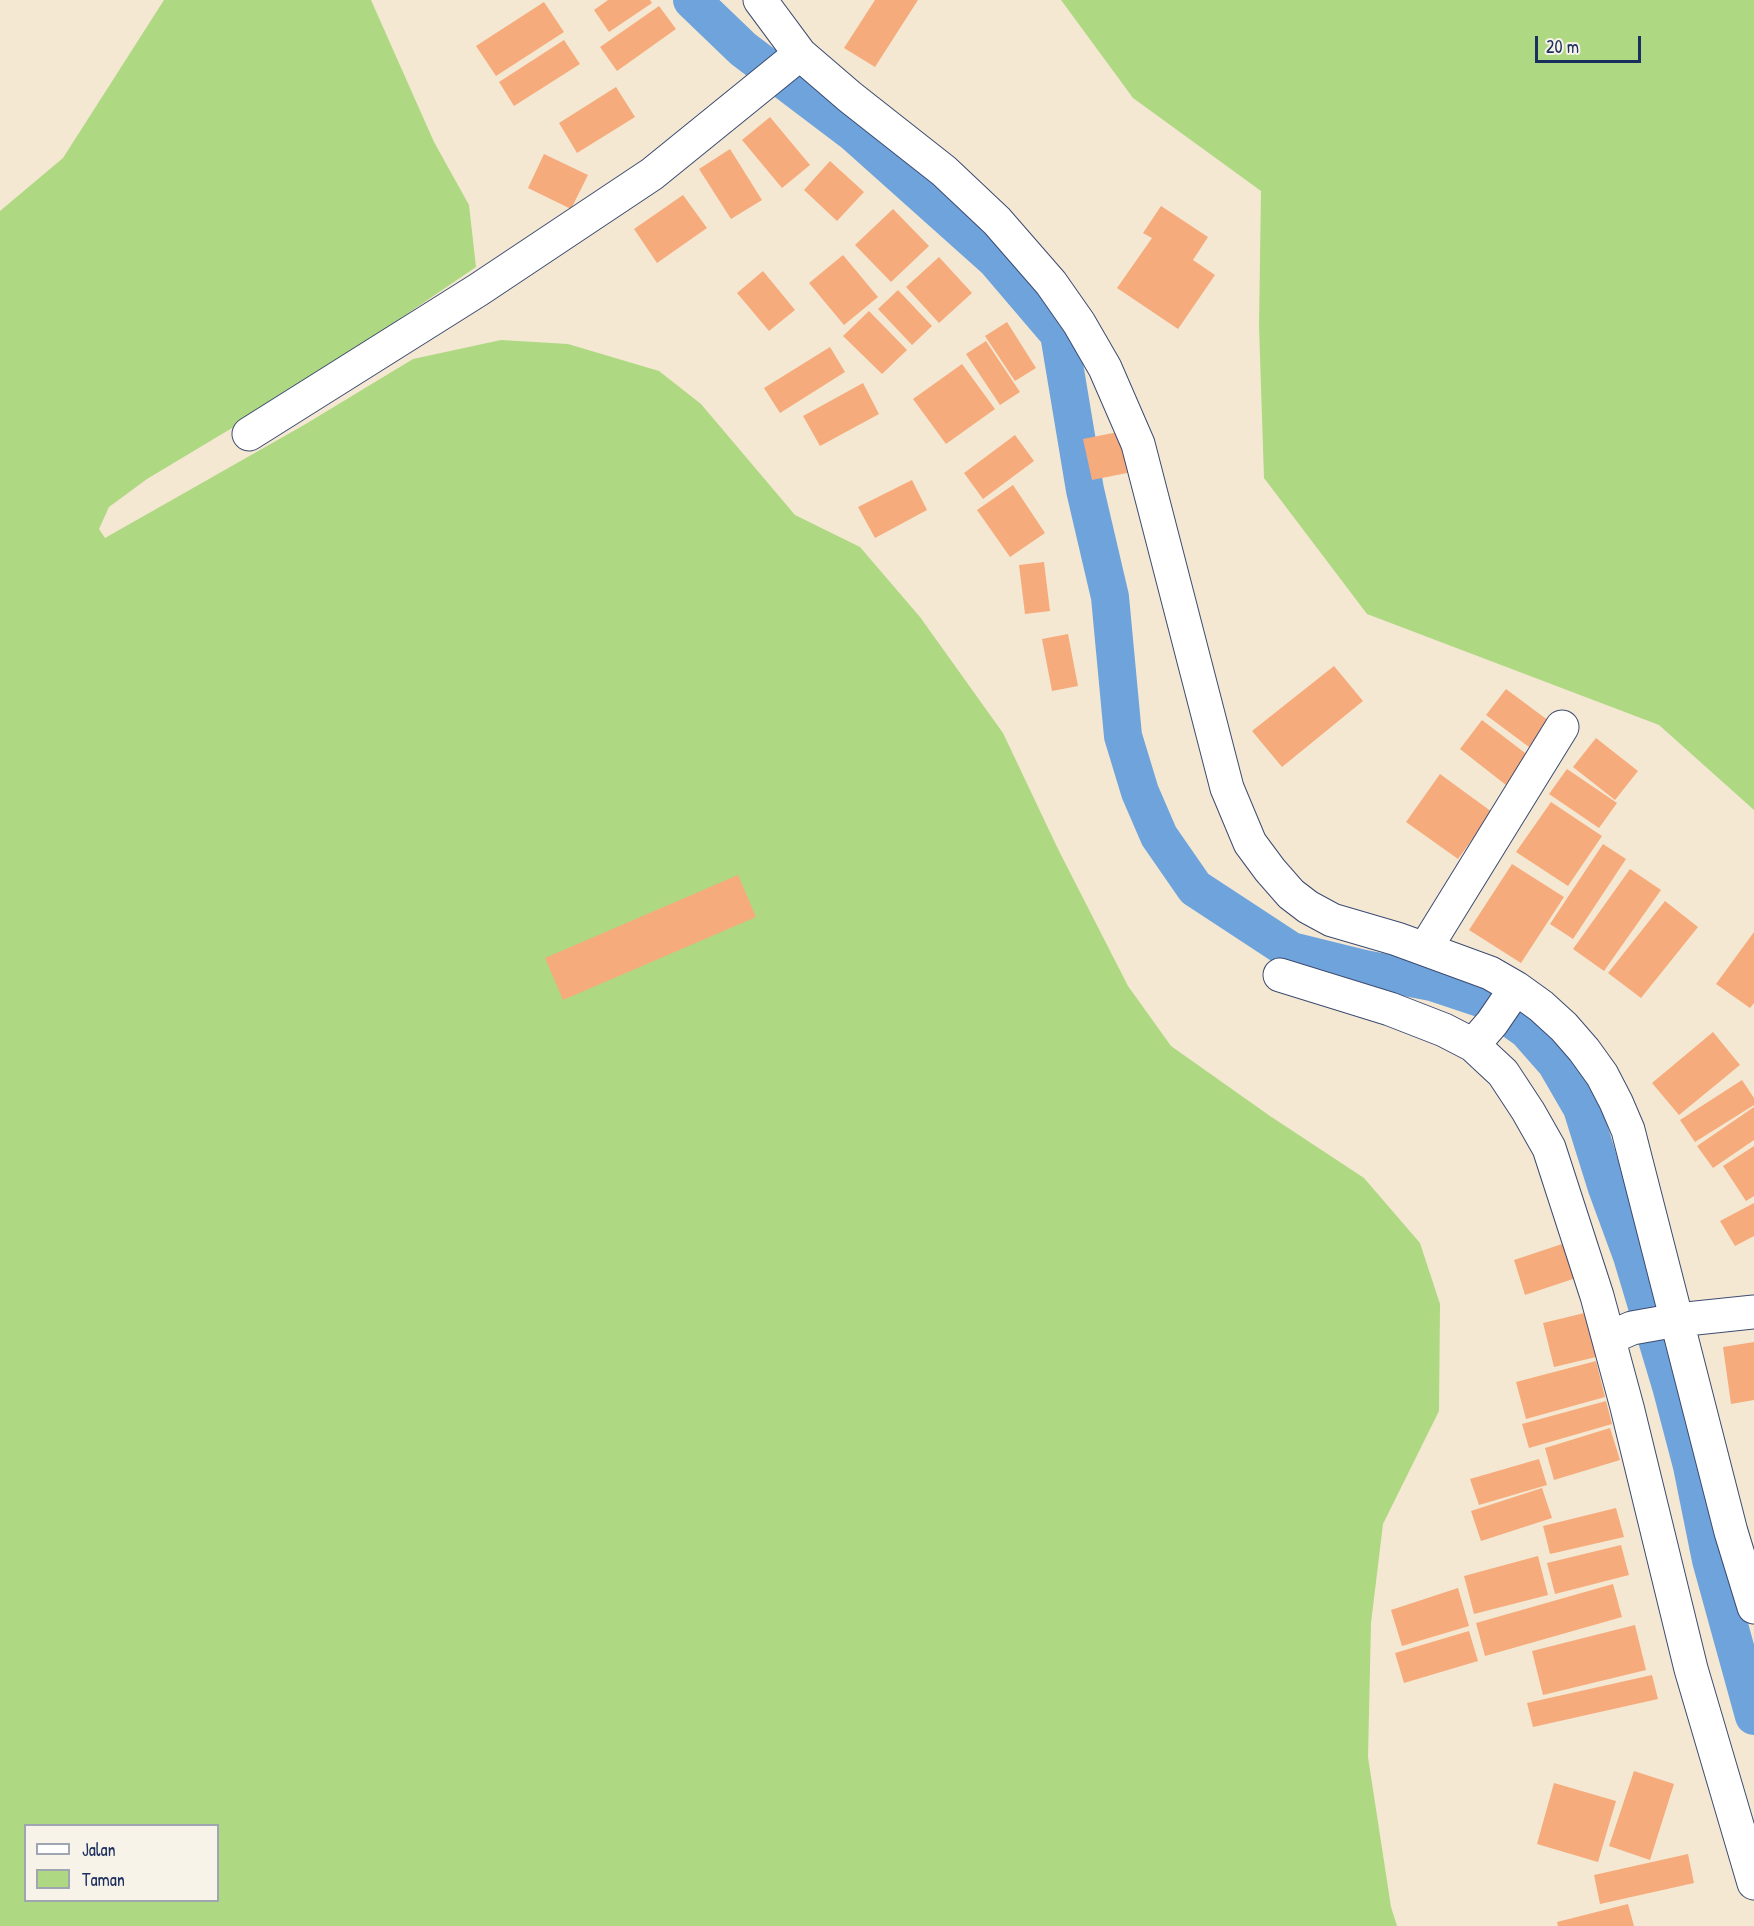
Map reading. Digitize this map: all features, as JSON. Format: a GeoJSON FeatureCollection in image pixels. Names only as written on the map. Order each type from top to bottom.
{"type":"FeatureCollection","features":[{"type":"Feature","properties":{"kind":"street"},"geometry":{"type":"LineString","coordinates":[[760,0],[800,54],[850,97],[944,171],[997,221],[1050,283],[1079,323],[1105,368],[1138,444],[1227,789],[1250,843],[1270,870],[1291,894],[1308,907],[1332,920],[1490,972],[1503,1073],[1549,1148],[1597,1296],[1621,1333],[1691,1668],[1754,1883]]}},
{"type":"Feature","properties":{"kind":"street"},"geometry":{"type":"LineString","coordinates":[[249,434],[478,290],[652,174],[800,54]]}},
{"type":"Feature","properties":{"kind":"street"},"geometry":{"type":"LineString","coordinates":[[1425,949],[1562,727]]}},
{"type":"Feature","properties":{"kind":"street"},"geometry":{"type":"LineString","coordinates":[[1280,975],[1390,1009],[1444,1030],[1497,1014],[1541,1006],[1584,1050],[1602,1075],[1628,1130],[1672,1321],[1754,1607]]}},
{"type":"Feature","properties":{"kind":"street"},"geometry":{"type":"LineString","coordinates":[[1621,1333],[1672,1321],[1754,1312]]}},
{"type":"Feature","properties":{"kind":"green space"},"geometry":{"type":"Polygon","coordinates":[[[164,0],[371,0],[434,142],[469,205],[476,267],[292,392],[147,479],[109,507],[99,529],[105,538],[304,425],[413,359],[501,340],[568,344],[659,371],[701,404],[795,515],[860,547],[920,617],[1003,733],[1058,849],[1128,986],[1171,1046],[1270,1116],[1364,1178],[1420,1243],[1440,1304],[1439,1411],[1383,1524],[1371,1623],[1368,1757],[1391,1907],[1397,1926],[0,1926],[0,211],[63,158],[164,0]]]}},
{"type":"Feature","properties":{"kind":"green space"},"geometry":{"type":"Polygon","coordinates":[[[1061,0],[1754,0],[1754,810],[1659,725],[1367,614],[1264,478],[1259,326],[1261,191],[1133,98],[1061,0]]]}},
{"type":"Feature","properties":{"kind":"building"},"geometry":{"type":"Polygon","coordinates":[[[608,0],[650,0],[652,3],[609,32],[594,10],[608,0]]]}},
{"type":"Feature","properties":{"kind":"building"},"geometry":{"type":"Polygon","coordinates":[[[875,0],[918,0],[875,67],[844,48],[875,0]]]}},
{"type":"Feature","properties":{"kind":"building"},"geometry":{"type":"Polygon","coordinates":[[[544,2],[564,32],[496,76],[476,46],[544,2]]]}},
{"type":"Feature","properties":{"kind":"building"},"geometry":{"type":"Polygon","coordinates":[[[659,6],[676,29],[617,71],[600,47],[659,6]]]}},
{"type":"Feature","properties":{"kind":"building"},"geometry":{"type":"Polygon","coordinates":[[[564,40],[580,64],[514,106],[499,82],[564,40]]]}},
{"type":"Feature","properties":{"kind":"building"},"geometry":{"type":"Polygon","coordinates":[[[616,87],[635,117],[577,153],[559,123],[616,87]]]}},
{"type":"Feature","properties":{"kind":"building"},"geometry":{"type":"Polygon","coordinates":[[[770,117],[810,165],[782,188],[742,140],[770,117]]]}},
{"type":"Feature","properties":{"kind":"building"},"geometry":{"type":"Polygon","coordinates":[[[730,149],[762,200],[731,219],[699,169],[730,149]]]}},
{"type":"Feature","properties":{"kind":"building"},"geometry":{"type":"Polygon","coordinates":[[[544,154],[588,175],[571,209],[528,188],[544,154]]]}},
{"type":"Feature","properties":{"kind":"building"},"geometry":{"type":"Polygon","coordinates":[[[830,161],[864,192],[837,221],[804,190],[830,161]]]}},
{"type":"Feature","properties":{"kind":"building"},"geometry":{"type":"Polygon","coordinates":[[[683,195],[707,228],[657,263],[634,229],[683,195]]]}},
{"type":"Feature","properties":{"kind":"building"},"geometry":{"type":"Polygon","coordinates":[[[1161,206],[1208,237],[1193,260],[1215,275],[1178,329],[1117,288],[1152,238],[1143,233],[1161,206]]]}},
{"type":"Feature","properties":{"kind":"building"},"geometry":{"type":"Polygon","coordinates":[[[893,209],[929,246],[891,282],[855,245],[893,209]]]}},
{"type":"Feature","properties":{"kind":"building"},"geometry":{"type":"Polygon","coordinates":[[[843,255],[878,297],[844,325],[809,283],[843,255]]]}},
{"type":"Feature","properties":{"kind":"building"},"geometry":{"type":"Polygon","coordinates":[[[939,257],[972,293],[939,323],[906,287],[939,257]]]}},
{"type":"Feature","properties":{"kind":"building"},"geometry":{"type":"Polygon","coordinates":[[[763,271],[795,310],[769,331],[737,293],[763,271]]]}},
{"type":"Feature","properties":{"kind":"building"},"geometry":{"type":"Polygon","coordinates":[[[898,290],[932,326],[912,345],[878,309],[898,290]]]}},
{"type":"Feature","properties":{"kind":"building"},"geometry":{"type":"Polygon","coordinates":[[[869,311],[907,350],[882,374],[843,336],[869,311]]]}},
{"type":"Feature","properties":{"kind":"building"},"geometry":{"type":"Polygon","coordinates":[[[1007,322],[1036,368],[1015,381],[985,336],[1007,322]]]}},
{"type":"Feature","properties":{"kind":"building"},"geometry":{"type":"Polygon","coordinates":[[[986,341],[1020,392],[1000,405],[966,354],[986,341]]]}},
{"type":"Feature","properties":{"kind":"building"},"geometry":{"type":"Polygon","coordinates":[[[830,347],[845,372],[780,413],[764,388],[830,347]]]}},
{"type":"Feature","properties":{"kind":"building"},"geometry":{"type":"Polygon","coordinates":[[[962,364],[995,409],[946,444],[913,399],[962,364]]]}},
{"type":"Feature","properties":{"kind":"building"},"geometry":{"type":"Polygon","coordinates":[[[863,383],[879,414],[820,446],[803,416],[863,383]]]}},
{"type":"Feature","properties":{"kind":"building"},"geometry":{"type":"Polygon","coordinates":[[[1123,431],[1132,472],[1092,480],[1083,439],[1123,431]]]}},
{"type":"Feature","properties":{"kind":"building"},"geometry":{"type":"Polygon","coordinates":[[[1015,435],[1034,461],[983,499],[964,473],[1015,435]]]}},
{"type":"Feature","properties":{"kind":"building"},"geometry":{"type":"Polygon","coordinates":[[[912,480],[927,510],[875,538],[858,507],[912,480]]]}},
{"type":"Feature","properties":{"kind":"building"},"geometry":{"type":"Polygon","coordinates":[[[1013,485],[1045,533],[1010,557],[977,510],[1013,485]]]}},
{"type":"Feature","properties":{"kind":"building"},"geometry":{"type":"Polygon","coordinates":[[[1044,562],[1050,611],[1025,614],[1019,565],[1044,562]]]}},
{"type":"Feature","properties":{"kind":"building"},"geometry":{"type":"Polygon","coordinates":[[[1068,634],[1078,686],[1052,691],[1042,639],[1068,634]]]}},
{"type":"Feature","properties":{"kind":"building"},"geometry":{"type":"Polygon","coordinates":[[[1334,666],[1363,701],[1282,767],[1252,731],[1334,666]]]}},
{"type":"Feature","properties":{"kind":"building"},"geometry":{"type":"Polygon","coordinates":[[[1506,689],[1549,721],[1529,747],[1486,715],[1506,689]]]}},
{"type":"Feature","properties":{"kind":"building"},"geometry":{"type":"Polygon","coordinates":[[[1482,720],[1529,756],[1506,785],[1460,749],[1482,720]]]}},
{"type":"Feature","properties":{"kind":"building"},"geometry":{"type":"Polygon","coordinates":[[[1596,738],[1638,771],[1615,800],[1573,767],[1596,738]]]}},
{"type":"Feature","properties":{"kind":"building"},"geometry":{"type":"Polygon","coordinates":[[[1567,769],[1617,803],[1599,828],[1549,794],[1567,769]]]}},
{"type":"Feature","properties":{"kind":"building"},"geometry":{"type":"Polygon","coordinates":[[[1440,774],[1492,812],[1458,859],[1406,822],[1440,774]]]}},
{"type":"Feature","properties":{"kind":"building"},"geometry":{"type":"Polygon","coordinates":[[[1551,802],[1602,836],[1568,886],[1516,852],[1551,802]]]}},
{"type":"Feature","properties":{"kind":"building"},"geometry":{"type":"Polygon","coordinates":[[[1603,844],[1626,859],[1573,939],[1550,924],[1603,844]]]}},
{"type":"Feature","properties":{"kind":"building"},"geometry":{"type":"Polygon","coordinates":[[[1512,864],[1564,897],[1521,963],[1469,930],[1512,864]]]}},
{"type":"Feature","properties":{"kind":"building"},"geometry":{"type":"Polygon","coordinates":[[[1630,869],[1661,890],[1604,971],[1573,949],[1630,869]]]}},
{"type":"Feature","properties":{"kind":"building"},"geometry":{"type":"Polygon","coordinates":[[[738,875],[756,917],[563,1000],[545,958],[738,875]]]}},
{"type":"Feature","properties":{"kind":"building"},"geometry":{"type":"Polygon","coordinates":[[[1665,901],[1698,927],[1641,998],[1608,973],[1665,901]]]}},
{"type":"Feature","properties":{"kind":"building"},"geometry":{"type":"Polygon","coordinates":[[[1754,932],[1754,1003],[1750,1008],[1716,984],[1754,932]]]}},
{"type":"Feature","properties":{"kind":"building"},"geometry":{"type":"Polygon","coordinates":[[[1713,1032],[1740,1065],[1679,1115],[1652,1083],[1713,1032]]]}},
{"type":"Feature","properties":{"kind":"building"},"geometry":{"type":"Polygon","coordinates":[[[1742,1080],[1754,1098],[1754,1105],[1695,1142],[1680,1120],[1742,1080]]]}},
{"type":"Feature","properties":{"kind":"building"},"geometry":{"type":"Polygon","coordinates":[[[1754,1107],[1754,1140],[1713,1168],[1697,1146],[1754,1107]]]}},
{"type":"Feature","properties":{"kind":"building"},"geometry":{"type":"Polygon","coordinates":[[[1754,1146],[1754,1196],[1746,1201],[1723,1166],[1754,1146]]]}},
{"type":"Feature","properties":{"kind":"building"},"geometry":{"type":"Polygon","coordinates":[[[1754,1203],[1754,1236],[1735,1246],[1720,1221],[1754,1203]]]}},
{"type":"Feature","properties":{"kind":"building"},"geometry":{"type":"Polygon","coordinates":[[[1571,1241],[1582,1276],[1525,1295],[1514,1260],[1571,1241]]]}},
{"type":"Feature","properties":{"kind":"building"},"geometry":{"type":"Polygon","coordinates":[[[1597,1310],[1609,1354],[1554,1367],[1543,1323],[1597,1310]]]}},
{"type":"Feature","properties":{"kind":"building"},"geometry":{"type":"Polygon","coordinates":[[[1754,1342],[1754,1400],[1731,1404],[1723,1347],[1754,1342]]]}},
{"type":"Feature","properties":{"kind":"building"},"geometry":{"type":"Polygon","coordinates":[[[1596,1361],[1605,1397],[1526,1419],[1516,1382],[1596,1361]]]}},
{"type":"Feature","properties":{"kind":"building"},"geometry":{"type":"Polygon","coordinates":[[[1606,1401],[1612,1424],[1529,1448],[1522,1424],[1606,1401]]]}},
{"type":"Feature","properties":{"kind":"building"},"geometry":{"type":"Polygon","coordinates":[[[1610,1428],[1620,1460],[1554,1480],[1545,1448],[1610,1428]]]}},
{"type":"Feature","properties":{"kind":"building"},"geometry":{"type":"Polygon","coordinates":[[[1539,1459],[1547,1485],[1479,1505],[1470,1479],[1539,1459]]]}},
{"type":"Feature","properties":{"kind":"building"},"geometry":{"type":"Polygon","coordinates":[[[1542,1488],[1552,1518],[1481,1541],[1471,1511],[1542,1488]]]}},
{"type":"Feature","properties":{"kind":"building"},"geometry":{"type":"Polygon","coordinates":[[[1616,1508],[1624,1537],[1550,1554],[1543,1526],[1616,1508]]]}},
{"type":"Feature","properties":{"kind":"building"},"geometry":{"type":"Polygon","coordinates":[[[1621,1545],[1629,1575],[1555,1594],[1547,1563],[1621,1545]]]}},
{"type":"Feature","properties":{"kind":"building"},"geometry":{"type":"Polygon","coordinates":[[[1538,1556],[1548,1595],[1474,1614],[1464,1576],[1538,1556]]]}},
{"type":"Feature","properties":{"kind":"building"},"geometry":{"type":"Polygon","coordinates":[[[1613,1584],[1622,1617],[1485,1656],[1476,1623],[1613,1584]]]}},
{"type":"Feature","properties":{"kind":"building"},"geometry":{"type":"Polygon","coordinates":[[[1458,1588],[1469,1626],[1402,1646],[1391,1610],[1458,1588]]]}},
{"type":"Feature","properties":{"kind":"building"},"geometry":{"type":"Polygon","coordinates":[[[1635,1625],[1646,1670],[1543,1695],[1532,1651],[1635,1625]]]}},
{"type":"Feature","properties":{"kind":"building"},"geometry":{"type":"Polygon","coordinates":[[[1469,1631],[1478,1661],[1404,1683],[1395,1653],[1469,1631]]]}},
{"type":"Feature","properties":{"kind":"building"},"geometry":{"type":"Polygon","coordinates":[[[1652,1675],[1658,1699],[1533,1727],[1527,1703],[1652,1675]]]}},
{"type":"Feature","properties":{"kind":"building"},"geometry":{"type":"Polygon","coordinates":[[[1634,1771],[1674,1784],[1650,1860],[1609,1846],[1634,1771]]]}},
{"type":"Feature","properties":{"kind":"building"},"geometry":{"type":"Polygon","coordinates":[[[1554,1783],[1616,1801],[1598,1862],[1537,1844],[1554,1783]]]}},
{"type":"Feature","properties":{"kind":"building"},"geometry":{"type":"Polygon","coordinates":[[[1688,1854],[1694,1883],[1600,1904],[1594,1875],[1688,1854]]]}},
{"type":"Feature","properties":{"kind":"building"},"geometry":{"type":"Polygon","coordinates":[[[1628,1904],[1634,1926],[1558,1926],[1557,1922],[1628,1904]]]}},
{"type":"Feature","properties":{"kind":"waterway"},"geometry":{"type":"LineString","coordinates":[[692,0],[743,49],[854,133],[995,259],[1059,334],[1085,490],[1110,597],[1123,736],[1140,792],[1159,836],[1195,888],[1291,951],[1364,969],[1432,982],[1483,999],[1527,1030],[1556,1063],[1582,1108],[1607,1188],[1632,1256],[1671,1386],[1692,1466],[1711,1560],[1754,1716]]}}]}
